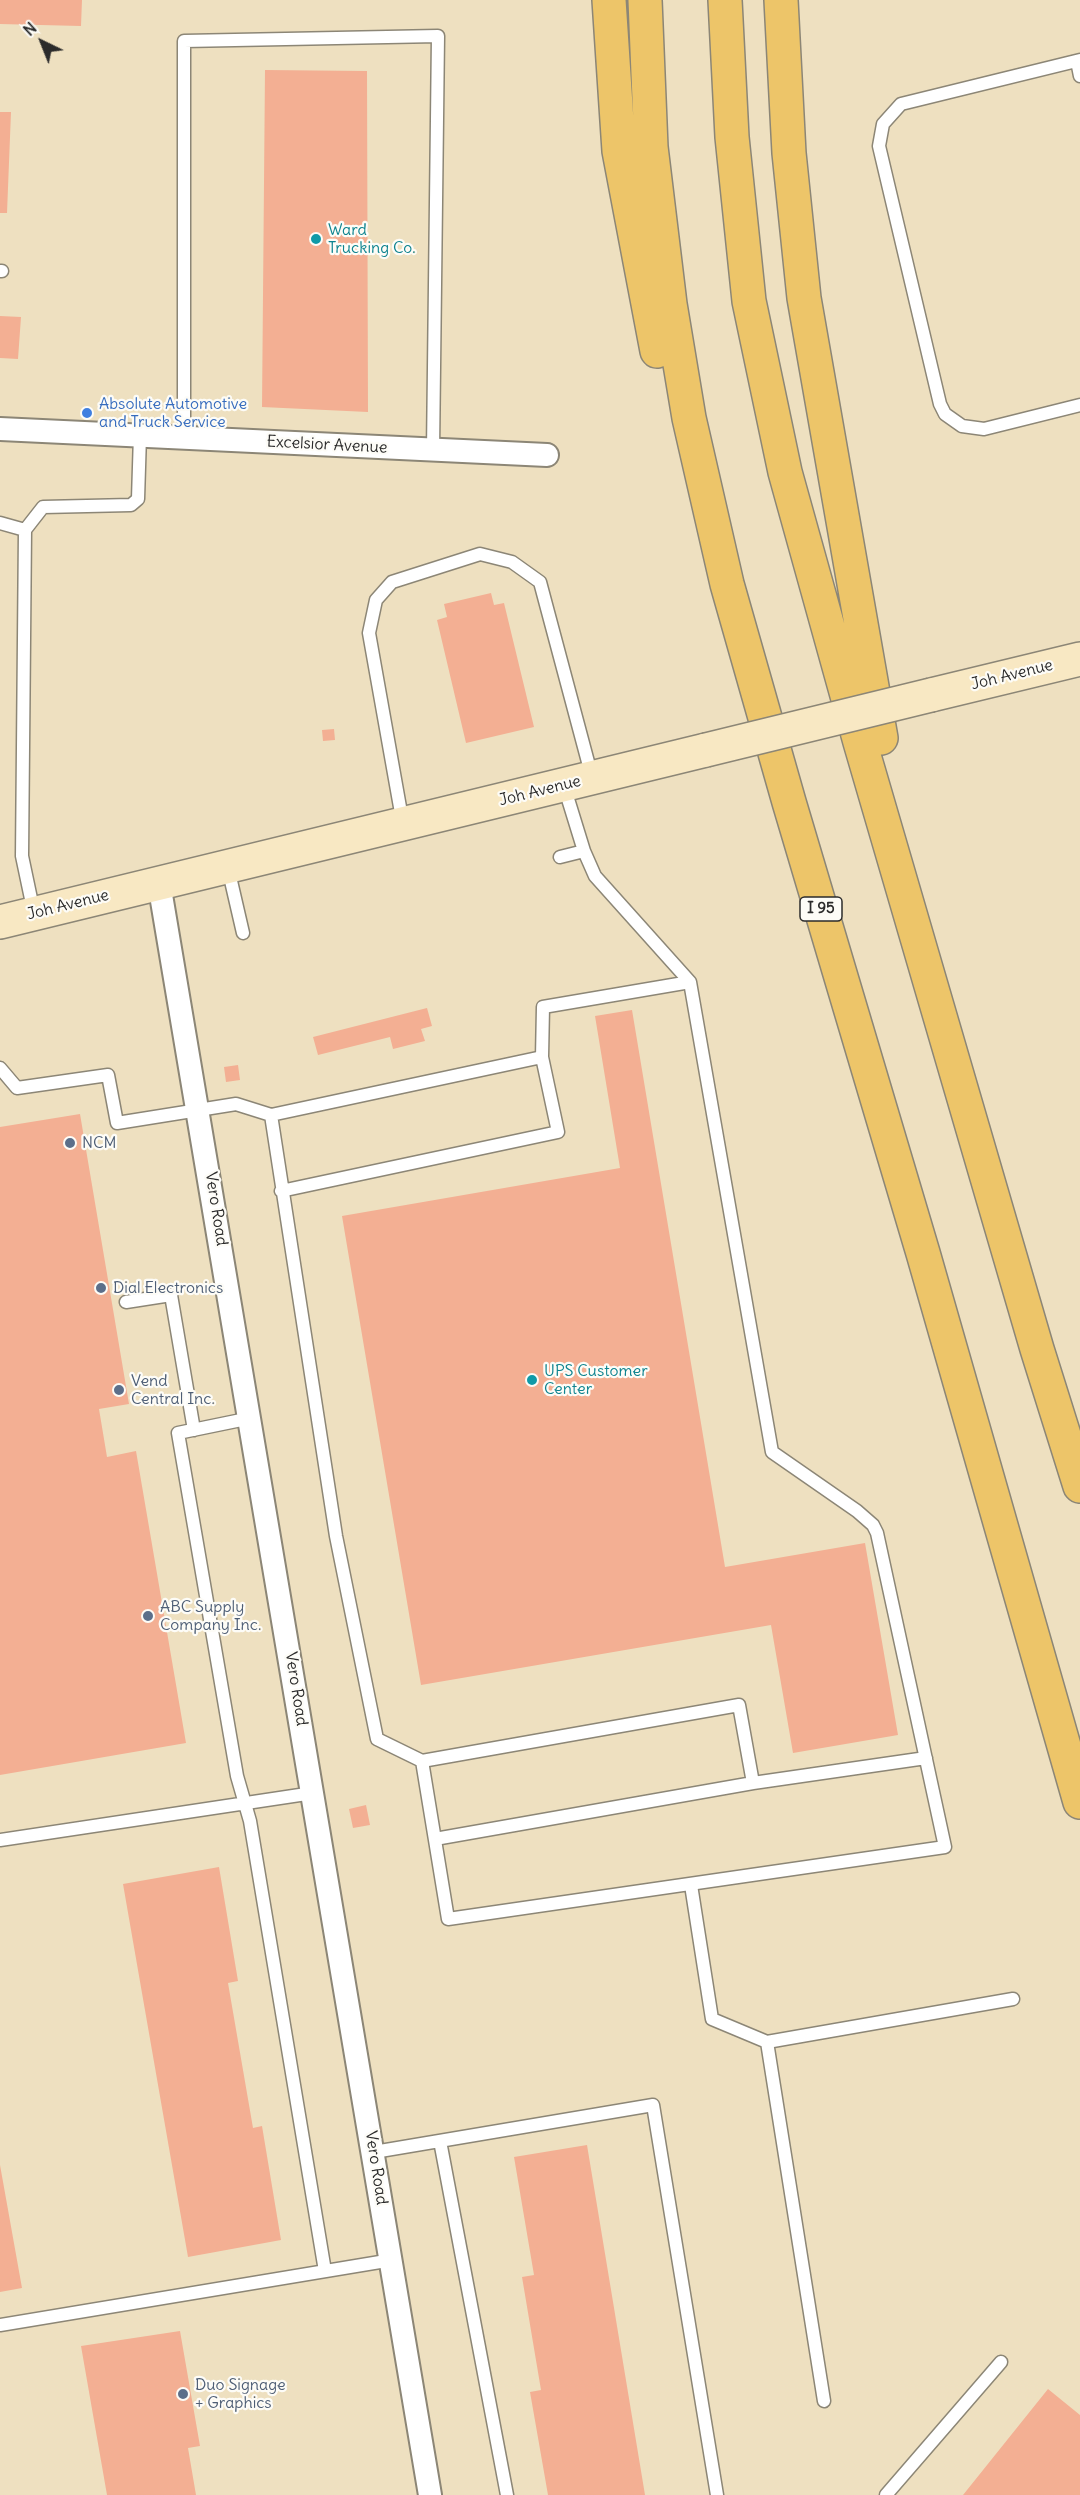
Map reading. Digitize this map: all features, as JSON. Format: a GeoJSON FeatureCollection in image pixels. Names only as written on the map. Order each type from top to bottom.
{"type":"FeatureCollection","features":[{"type":"Feature","properties":{"kind":"highway"},"geometry":{"type":"LineString","coordinates":[[609,0],[619,151],[646,305],[673,423],[714,575],[789,802]]}},
{"type":"Feature","properties":{"kind":"highway","name":"I 95"},"geometry":{"type":"LineString","coordinates":[[645,0],[651,147],[678,360],[706,499],[727,584],[789,802],[923,1253],[1080,1802]]}},
{"type":"Feature","properties":{"kind":"highway"},"geometry":{"type":"LineString","coordinates":[[725,0],[731,125],[749,300],[803,539],[1037,1349],[1080,1486]]}},
{"type":"Feature","properties":{"kind":"highway"},"geometry":{"type":"LineString","coordinates":[[782,0],[789,153],[804,298],[918,940]]}},
{"type":"Feature","properties":{"kind":"highway"},"geometry":{"type":"LineString","coordinates":[[789,153],[790,49],[795,0]]}},
{"type":"Feature","properties":{"kind":"street","name":"Excelsior Avenue"},"geometry":{"type":"LineString","coordinates":[[0,429],[547,455]]}},
{"type":"Feature","properties":{"kind":"street","name":"Joh Avenue"},"geometry":{"type":"LineString","coordinates":[[0,922],[1080,659]]}},
{"type":"Feature","properties":{"kind":"street","name":"Vero Road"},"geometry":{"type":"LineString","coordinates":[[159,883],[199,1110],[430,2495]]}},
{"type":"Feature","properties":{"kind":"lane"},"geometry":{"type":"LineString","coordinates":[[184,438],[184,41],[438,36],[433,450]]}},
{"type":"Feature","properties":{"kind":"lane"},"geometry":{"type":"LineString","coordinates":[[1080,76],[1078,60],[901,104],[883,124],[879,146],[940,404],[945,414],[962,426],[984,429],[1080,405]]}},
{"type":"Feature","properties":{"kind":"lane"},"geometry":{"type":"LineString","coordinates":[[34,913],[22,856],[25,530],[43,507],[131,505],[138,500],[140,435]]}},
{"type":"Feature","properties":{"kind":"lane"},"geometry":{"type":"LineString","coordinates":[[0,523],[25,530]]}},
{"type":"Feature","properties":{"kind":"lane"},"geometry":{"type":"LineString","coordinates":[[403,824],[369,633],[376,600],[392,582],[480,554],[512,562],[540,582],[578,782],[584,851],[595,876],[690,982],[772,1452],[857,1511],[873,1525],[877,1533],[945,1847],[448,1919],[422,1761]]}},
{"type":"Feature","properties":{"kind":"lane"},"geometry":{"type":"LineString","coordinates":[[560,857],[584,851]]}},
{"type":"Feature","properties":{"kind":"lane"},"geometry":{"type":"LineString","coordinates":[[227,866],[243,933]]}},
{"type":"Feature","properties":{"kind":"lane"},"geometry":{"type":"LineString","coordinates":[[281,1191],[558,1131],[542,1057],[543,1007],[690,982]]}},
{"type":"Feature","properties":{"kind":"lane"},"geometry":{"type":"LineString","coordinates":[[0,1068],[17,1088],[108,1075],[117,1123],[236,1104],[271,1115],[542,1057]]}},
{"type":"Feature","properties":{"kind":"lane"},"geometry":{"type":"LineString","coordinates":[[271,1115],[336,1536],[377,1740],[422,1761],[739,1705],[753,1783]]}},
{"type":"Feature","properties":{"kind":"lane"},"geometry":{"type":"LineString","coordinates":[[126,1302],[171,1295],[194,1430]]}},
{"type":"Feature","properties":{"kind":"lane"},"geometry":{"type":"LineString","coordinates":[[250,1419],[178,1433],[237,1776],[252,1833],[325,2271]]}},
{"type":"Feature","properties":{"kind":"lane"},"geometry":{"type":"LineString","coordinates":[[435,1839],[753,1783],[926,1758]]}},
{"type":"Feature","properties":{"kind":"lane"},"geometry":{"type":"LineString","coordinates":[[0,1840],[313,1793]]}},
{"type":"Feature","properties":{"kind":"lane"},"geometry":{"type":"LineString","coordinates":[[691,1885],[712,2019],[767,2042],[1014,1998]]}},
{"type":"Feature","properties":{"kind":"lane"},"geometry":{"type":"LineString","coordinates":[[767,2042],[824,2401]]}},
{"type":"Feature","properties":{"kind":"lane"},"geometry":{"type":"LineString","coordinates":[[374,2152],[653,2105],[717,2495]]}},
{"type":"Feature","properties":{"kind":"lane"},"geometry":{"type":"LineString","coordinates":[[440,2141],[507,2495]]}},
{"type":"Feature","properties":{"kind":"lane"},"geometry":{"type":"LineString","coordinates":[[0,2325],[392,2260]]}},
{"type":"Feature","properties":{"kind":"lane"},"geometry":{"type":"LineString","coordinates":[[886,2495],[1000,2362]]}},
{"type":"Feature","properties":{"kind":"building"},"geometry":{"type":"Polygon","coordinates":[[[0,0],[82,0],[81,26],[0,24],[0,0]]]}},
{"type":"Feature","properties":{"kind":"building","name":"Ward Trucking Co."},"geometry":{"type":"Polygon","coordinates":[[[265,70],[367,71],[368,412],[262,407],[265,70]]]}},
{"type":"Feature","properties":{"kind":"building"},"geometry":{"type":"Polygon","coordinates":[[[0,112],[11,112],[7,213],[0,213],[0,112]]]}},
{"type":"Feature","properties":{"kind":"building"},"geometry":{"type":"Polygon","coordinates":[[[0,316],[21,317],[18,359],[0,358],[0,316]]]}},
{"type":"Feature","properties":{"kind":"building"},"geometry":{"type":"Polygon","coordinates":[[[491,593],[494,605],[504,603],[534,727],[466,743],[437,620],[447,617],[444,604],[491,593]]]}},
{"type":"Feature","properties":{"kind":"building"},"geometry":{"type":"Polygon","coordinates":[[[334,729],[335,740],[323,741],[322,730],[334,729]]]}},
{"type":"Feature","properties":{"kind":"building"},"geometry":{"type":"Polygon","coordinates":[[[427,1008],[432,1026],[421,1029],[425,1041],[393,1049],[390,1037],[318,1055],[313,1037],[427,1008]]]}},
{"type":"Feature","properties":{"kind":"building","name":"UPS Customer Center"},"geometry":{"type":"Polygon","coordinates":[[[632,1010],[725,1567],[865,1543],[898,1735],[793,1753],[771,1625],[421,1685],[342,1216],[620,1168],[595,1016],[632,1010]]]}},
{"type":"Feature","properties":{"kind":"building"},"geometry":{"type":"Polygon","coordinates":[[[238,1065],[240,1080],[226,1082],[224,1067],[238,1065]]]}},
{"type":"Feature","properties":{"kind":"building"},"geometry":{"type":"Polygon","coordinates":[[[80,1114],[129,1404],[99,1409],[107,1457],[136,1451],[186,1743],[0,1775],[0,1127],[80,1114]]]}},
{"type":"Feature","properties":{"kind":"building"},"geometry":{"type":"Polygon","coordinates":[[[366,1805],[370,1825],[353,1828],[349,1809],[366,1805]]]}},
{"type":"Feature","properties":{"kind":"building"},"geometry":{"type":"Polygon","coordinates":[[[219,1867],[238,1981],[228,1983],[253,2128],[262,2126],[281,2240],[188,2257],[123,1884],[219,1867]]]}},
{"type":"Feature","properties":{"kind":"building"},"geometry":{"type":"Polygon","coordinates":[[[587,2145],[645,2495],[548,2495],[530,2392],[541,2390],[522,2277],[534,2275],[514,2157],[587,2145]]]}},
{"type":"Feature","properties":{"kind":"building"},"geometry":{"type":"Polygon","coordinates":[[[0,2165],[22,2288],[0,2292],[0,2165]]]}},
{"type":"Feature","properties":{"kind":"building"},"geometry":{"type":"Polygon","coordinates":[[[180,2331],[200,2446],[188,2448],[196,2495],[107,2495],[81,2346],[180,2331]]]}},
{"type":"Feature","properties":{"kind":"building"},"geometry":{"type":"Polygon","coordinates":[[[1048,2389],[1080,2415],[1080,2495],[963,2495],[1048,2389]]]}},
{"type":"Feature","properties":{"kind":"place","name":"Ward Trucking Co."},"geometry":{"type":"Point","coordinates":[316,239]}},
{"type":"Feature","properties":{"kind":"place","name":"Absolute Automotive and Truck Service"},"geometry":{"type":"Point","coordinates":[87,413]}},
{"type":"Feature","properties":{"kind":"place","name":"NCM"},"geometry":{"type":"Point","coordinates":[70,1143]}},
{"type":"Feature","properties":{"kind":"place","name":"Dial Electronics"},"geometry":{"type":"Point","coordinates":[101,1288]}},
{"type":"Feature","properties":{"kind":"place","name":"UPS Customer Center"},"geometry":{"type":"Point","coordinates":[532,1380]}},
{"type":"Feature","properties":{"kind":"place","name":"Vend Central Inc."},"geometry":{"type":"Point","coordinates":[119,1390]}},
{"type":"Feature","properties":{"kind":"place","name":"ABC Supply Company Inc."},"geometry":{"type":"Point","coordinates":[148,1616]}},
{"type":"Feature","properties":{"kind":"place","name":"Duo Signage + Graphics"},"geometry":{"type":"Point","coordinates":[183,2394]}}]}
